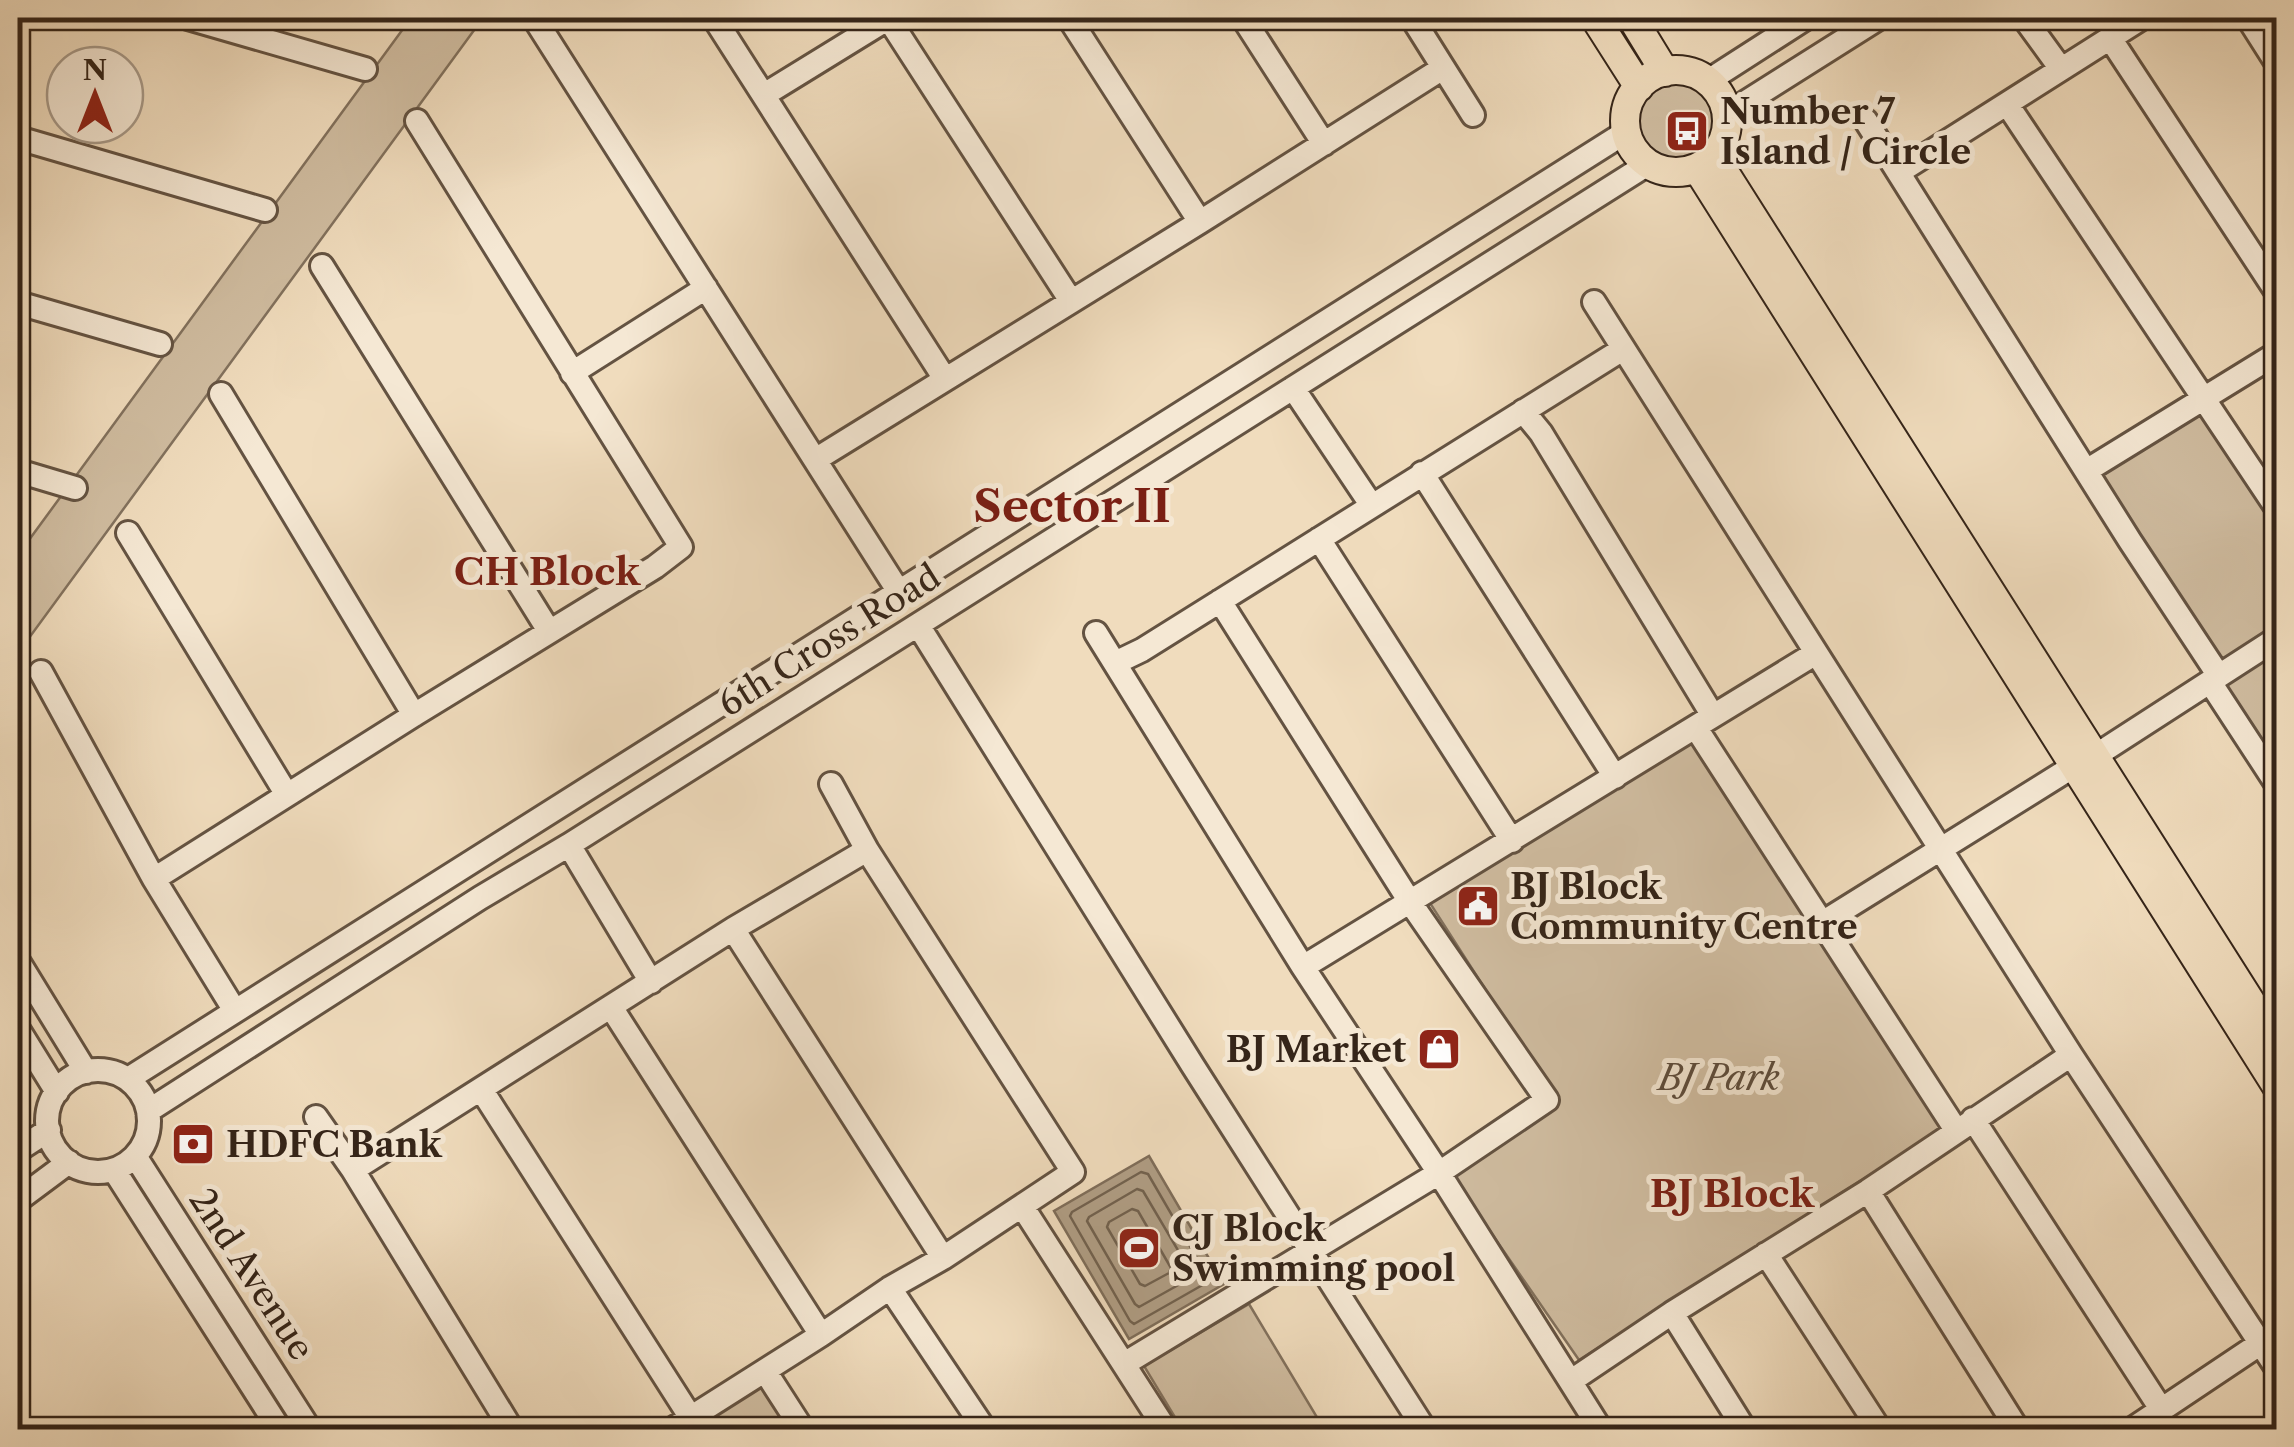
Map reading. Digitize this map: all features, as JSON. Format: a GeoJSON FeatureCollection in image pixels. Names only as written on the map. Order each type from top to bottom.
{"type":"FeatureCollection","features":[{"type":"Feature","properties":{"kind":"main road"},"geometry":{"type":"LineString","coordinates":[[1595,18],[1639,86]]}},
{"type":"Feature","properties":{"kind":"main road"},"geometry":{"type":"LineString","coordinates":[[1632,18],[1665,72]]}},
{"type":"Feature","properties":{"kind":"main road"},"geometry":{"type":"LineString","coordinates":[[1683,70],[1708,81],[1724,101],[1727,114],[1725,138],[1705,162],[1672,172],[1640,157],[1626,132],[1625,122],[1628,104],[1639,86],[1650,77],[1683,70]]}},
{"type":"Feature","properties":{"kind":"main road"},"geometry":{"type":"LineString","coordinates":[[1705,162],[2084,761],[2276,1086]]}},
{"type":"Feature","properties":{"kind":"main road"},"geometry":{"type":"LineString","coordinates":[[2084,761],[2276,1042]]}},
{"type":"Feature","properties":{"kind":"street"},"geometry":{"type":"LineString","coordinates":[[188,18],[365,69]]}},
{"type":"Feature","properties":{"kind":"street"},"geometry":{"type":"LineString","coordinates":[[534,18],[900,592]]}},
{"type":"Feature","properties":{"kind":"street"},"geometry":{"type":"LineString","coordinates":[[714,18],[945,379]]}},
{"type":"Feature","properties":{"kind":"street"},"geometry":{"type":"LineString","coordinates":[[764,95],[889,18],[1071,302]]}},
{"type":"Feature","properties":{"kind":"street"},"geometry":{"type":"LineString","coordinates":[[1068,18],[1200,222]]}},
{"type":"Feature","properties":{"kind":"street"},"geometry":{"type":"LineString","coordinates":[[1243,18],[1324,144]]}},
{"type":"Feature","properties":{"kind":"street"},"geometry":{"type":"LineString","coordinates":[[1412,18],[1472,115]]}},
{"type":"Feature","properties":{"kind":"street"},"geometry":{"type":"LineString","coordinates":[[1708,81],[1774,26],[1806,18]]}},
{"type":"Feature","properties":{"kind":"street"},"geometry":{"type":"LineString","coordinates":[[1727,114],[1880,18]]}},
{"type":"Feature","properties":{"kind":"street"},"geometry":{"type":"LineString","coordinates":[[2024,18],[2060,69]]}},
{"type":"Feature","properties":{"kind":"street"},"geometry":{"type":"LineString","coordinates":[[1898,172],[2142,18]]}},
{"type":"Feature","properties":{"kind":"street"},"geometry":{"type":"LineString","coordinates":[[2248,18],[2276,62]]}},
{"type":"Feature","properties":{"kind":"street"},"geometry":{"type":"LineString","coordinates":[[2110,38],[2276,291]]}},
{"type":"Feature","properties":{"kind":"street"},"geometry":{"type":"LineString","coordinates":[[815,460],[1443,68]]}},
{"type":"Feature","properties":{"kind":"street"},"geometry":{"type":"LineString","coordinates":[[2006,104],[2276,507]]}},
{"type":"Feature","properties":{"kind":"street"},"geometry":{"type":"LineString","coordinates":[[154,879],[681,548],[417,121]]}},
{"type":"Feature","properties":{"kind":"street"},"geometry":{"type":"LineString","coordinates":[[1866,121],[2276,782]]}},
{"type":"Feature","properties":{"kind":"street","name":"6th Cross Road"},"geometry":{"type":"LineString","coordinates":[[128,1079],[1626,132]]}},
{"type":"Feature","properties":{"kind":"street"},"geometry":{"type":"LineString","coordinates":[[18,138],[266,210]]}},
{"type":"Feature","properties":{"kind":"street","name":"6th Cross Road"},"geometry":{"type":"LineString","coordinates":[[148,1111],[1648,164]]}},
{"type":"Feature","properties":{"kind":"street"},"geometry":{"type":"LineString","coordinates":[[322,266],[549,631]]}},
{"type":"Feature","properties":{"kind":"street"},"geometry":{"type":"LineString","coordinates":[[572,373],[706,288]]}},
{"type":"Feature","properties":{"kind":"street"},"geometry":{"type":"LineString","coordinates":[[1594,302],[2070,1055],[2276,1367]]}},
{"type":"Feature","properties":{"kind":"street"},"geometry":{"type":"LineString","coordinates":[[18,303],[160,344]]}},
{"type":"Feature","properties":{"kind":"street"},"geometry":{"type":"LineString","coordinates":[[1115,664],[1623,348]]}},
{"type":"Feature","properties":{"kind":"street"},"geometry":{"type":"LineString","coordinates":[[2086,471],[2276,354]]}},
{"type":"Feature","properties":{"kind":"street"},"geometry":{"type":"LineString","coordinates":[[1293,388],[1372,506]]}},
{"type":"Feature","properties":{"kind":"street"},"geometry":{"type":"LineString","coordinates":[[222,394],[414,714]]}},
{"type":"Feature","properties":{"kind":"street"},"geometry":{"type":"LineString","coordinates":[[1524,411],[1541,434],[1822,923],[2160,1409]]}},
{"type":"Feature","properties":{"kind":"street"},"geometry":{"type":"LineString","coordinates":[[1183,413],[1203,445]]}},
{"type":"Feature","properties":{"kind":"street"},"geometry":{"type":"LineString","coordinates":[[18,470],[75,488]]}},
{"type":"Feature","properties":{"kind":"street"},"geometry":{"type":"LineString","coordinates":[[1422,473],[1615,777]]}},
{"type":"Feature","properties":{"kind":"street"},"geometry":{"type":"LineString","coordinates":[[128,533],[287,796]]}},
{"type":"Feature","properties":{"kind":"street"},"geometry":{"type":"LineString","coordinates":[[983,539],[1004,570]]}},
{"type":"Feature","properties":{"kind":"street"},"geometry":{"type":"LineString","coordinates":[[1319,539],[1512,841]]}},
{"type":"Feature","properties":{"kind":"street"},"geometry":{"type":"LineString","coordinates":[[1124,1364],[1439,1173],[1547,1100],[1410,902],[1220,601]]}},
{"type":"Feature","properties":{"kind":"street"},"geometry":{"type":"LineString","coordinates":[[918,625],[1424,1430]]}},
{"type":"Feature","properties":{"kind":"street"},"geometry":{"type":"LineString","coordinates":[[1096,633],[1303,968],[1439,1173],[1601,1430]]}},
{"type":"Feature","properties":{"kind":"street"},"geometry":{"type":"LineString","coordinates":[[1822,923],[2276,639]]}},
{"type":"Feature","properties":{"kind":"street"},"geometry":{"type":"LineString","coordinates":[[808,650],[828,682]]}},
{"type":"Feature","properties":{"kind":"street"},"geometry":{"type":"LineString","coordinates":[[1303,968],[1816,653]]}},
{"type":"Feature","properties":{"kind":"street"},"geometry":{"type":"LineString","coordinates":[[41,672],[154,879],[235,1011]]}},
{"type":"Feature","properties":{"kind":"street"},"geometry":{"type":"LineString","coordinates":[[626,764],[648,796]]}},
{"type":"Feature","properties":{"kind":"street"},"geometry":{"type":"LineString","coordinates":[[482,1089],[681,1424],[1068,1177],[1072,1167],[868,850],[831,784]]}},
{"type":"Feature","properties":{"kind":"street"},"geometry":{"type":"LineString","coordinates":[[569,845],[652,982]]}},
{"type":"Feature","properties":{"kind":"street"},"geometry":{"type":"LineString","coordinates":[[353,1170],[868,850]]}},
{"type":"Feature","properties":{"kind":"street"},"geometry":{"type":"LineString","coordinates":[[461,867],[480,898]]}},
{"type":"Feature","properties":{"kind":"street"},"geometry":{"type":"LineString","coordinates":[[734,930],[943,1258]]}},
{"type":"Feature","properties":{"kind":"street"},"geometry":{"type":"LineString","coordinates":[[18,961],[86,1072]]}},
{"type":"Feature","properties":{"kind":"street"},"geometry":{"type":"LineString","coordinates":[[612,1007],[821,1335]]}},
{"type":"Feature","properties":{"kind":"street"},"geometry":{"type":"LineString","coordinates":[[18,1029],[57,1092]]}},
{"type":"Feature","properties":{"kind":"street"},"geometry":{"type":"LineString","coordinates":[[1571,1381],[1868,1191],[2070,1055]]}},
{"type":"Feature","properties":{"kind":"street"},"geometry":{"type":"LineString","coordinates":[[105,1071],[128,1079],[146,1102],[150,1120],[147,1138],[136,1156],[114,1170],[94,1172],[76,1168],[62,1157],[50,1139],[47,1122],[57,1092],[72,1077],[86,1072],[105,1071]]}},
{"type":"Feature","properties":{"kind":"street"},"geometry":{"type":"LineString","coordinates":[[316,1117],[353,1170],[512,1430]]}},
{"type":"Feature","properties":{"kind":"street"},"geometry":{"type":"LineString","coordinates":[[18,1150],[48,1130]]}},
{"type":"Feature","properties":{"kind":"street","name":"2nd Avenue"},"geometry":{"type":"LineString","coordinates":[[136,1156],[310,1430]]}},
{"type":"Feature","properties":{"kind":"street"},"geometry":{"type":"LineString","coordinates":[[18,1200],[69,1162]]}},
{"type":"Feature","properties":{"kind":"street","name":"2nd Avenue"},"geometry":{"type":"LineString","coordinates":[[114,1170],[280,1430]]}},
{"type":"Feature","properties":{"kind":"street"},"geometry":{"type":"LineString","coordinates":[[1868,1191],[2018,1430]]}},
{"type":"Feature","properties":{"kind":"street"},"geometry":{"type":"LineString","coordinates":[[1022,1206],[1166,1430]]}},
{"type":"Feature","properties":{"kind":"street"},"geometry":{"type":"LineString","coordinates":[[1766,1254],[1880,1430]]}},
{"type":"Feature","properties":{"kind":"street"},"geometry":{"type":"LineString","coordinates":[[890,1288],[985,1430]]}},
{"type":"Feature","properties":{"kind":"street"},"geometry":{"type":"LineString","coordinates":[[1672,1313],[1745,1430]]}},
{"type":"Feature","properties":{"kind":"street"},"geometry":{"type":"LineString","coordinates":[[2131,1430],[2261,1343]]}},
{"type":"Feature","properties":{"kind":"street"},"geometry":{"type":"LineString","coordinates":[[765,1371],[803,1430]]}},
{"type":"Feature","properties":{"kind":"green space"},"geometry":{"type":"Polygon","coordinates":[[[411,18],[483,18],[18,653],[18,555],[411,18]]]}},
{"type":"Feature","properties":{"kind":"green space"},"geometry":{"type":"Polygon","coordinates":[[[1677,81],[1705,92],[1716,120],[1705,148],[1677,159],[1649,148],[1638,120],[1649,92],[1677,81]]]}},
{"type":"Feature","properties":{"kind":"green space"},"geometry":{"type":"Polygon","coordinates":[[[2202,407],[2276,520],[2276,628],[2221,662],[2097,473],[2202,407]]]}},
{"type":"Feature","properties":{"kind":"green space"},"geometry":{"type":"Polygon","coordinates":[[[2276,650],[2276,763],[2225,684],[2276,650]]]}},
{"type":"Feature","properties":{"kind":"green space","name":"BJ Park"},"geometry":{"type":"Polygon","coordinates":[[[1695,738],[1945,1127],[1579,1360],[1449,1172],[1557,1101],[1428,900],[1695,738]]]}},
{"type":"Feature","properties":{"kind":"green space"},"geometry":{"type":"Polygon","coordinates":[[[1249,1304],[1324,1429],[1182,1429],[1144,1366],[1249,1304]]]}},
{"type":"Feature","properties":{"kind":"green space"},"geometry":{"type":"Polygon","coordinates":[[[764,1380],[796,1430],[685,1430],[764,1380]]]}},
{"type":"Feature","properties":{"kind":"water","name":"CJ Block Swimming pool"},"geometry":{"type":"Polygon","coordinates":[[[1149,1156],[1224,1284],[1129,1339],[1054,1211],[1149,1156]]]}},
{"type":"Feature","properties":{"kind":"place","name":"Number 7 Island / Circle"},"geometry":{"type":"Point","coordinates":[1687,131]}},
{"type":"Feature","properties":{"kind":"place","name":"BJ Block Community Centre"},"geometry":{"type":"Point","coordinates":[1478,906]}},
{"type":"Feature","properties":{"kind":"place","name":"BJ Market"},"geometry":{"type":"Point","coordinates":[1439,1049]}},
{"type":"Feature","properties":{"kind":"place","name":"HDFC Bank"},"geometry":{"type":"Point","coordinates":[193,1144]}},
{"type":"Feature","properties":{"kind":"place","name":"CJ Block Swimming pool"},"geometry":{"type":"Point","coordinates":[1139,1248]}},
{"type":"Feature","properties":{"kind":"district","name":"Sector II"},"geometry":{"type":"Point","coordinates":[1072,506]}},
{"type":"Feature","properties":{"kind":"district","name":"CH Block"},"geometry":{"type":"Point","coordinates":[547,571]}},
{"type":"Feature","properties":{"kind":"district","name":"BJ Block"},"geometry":{"type":"Point","coordinates":[1732,1193]}}]}
